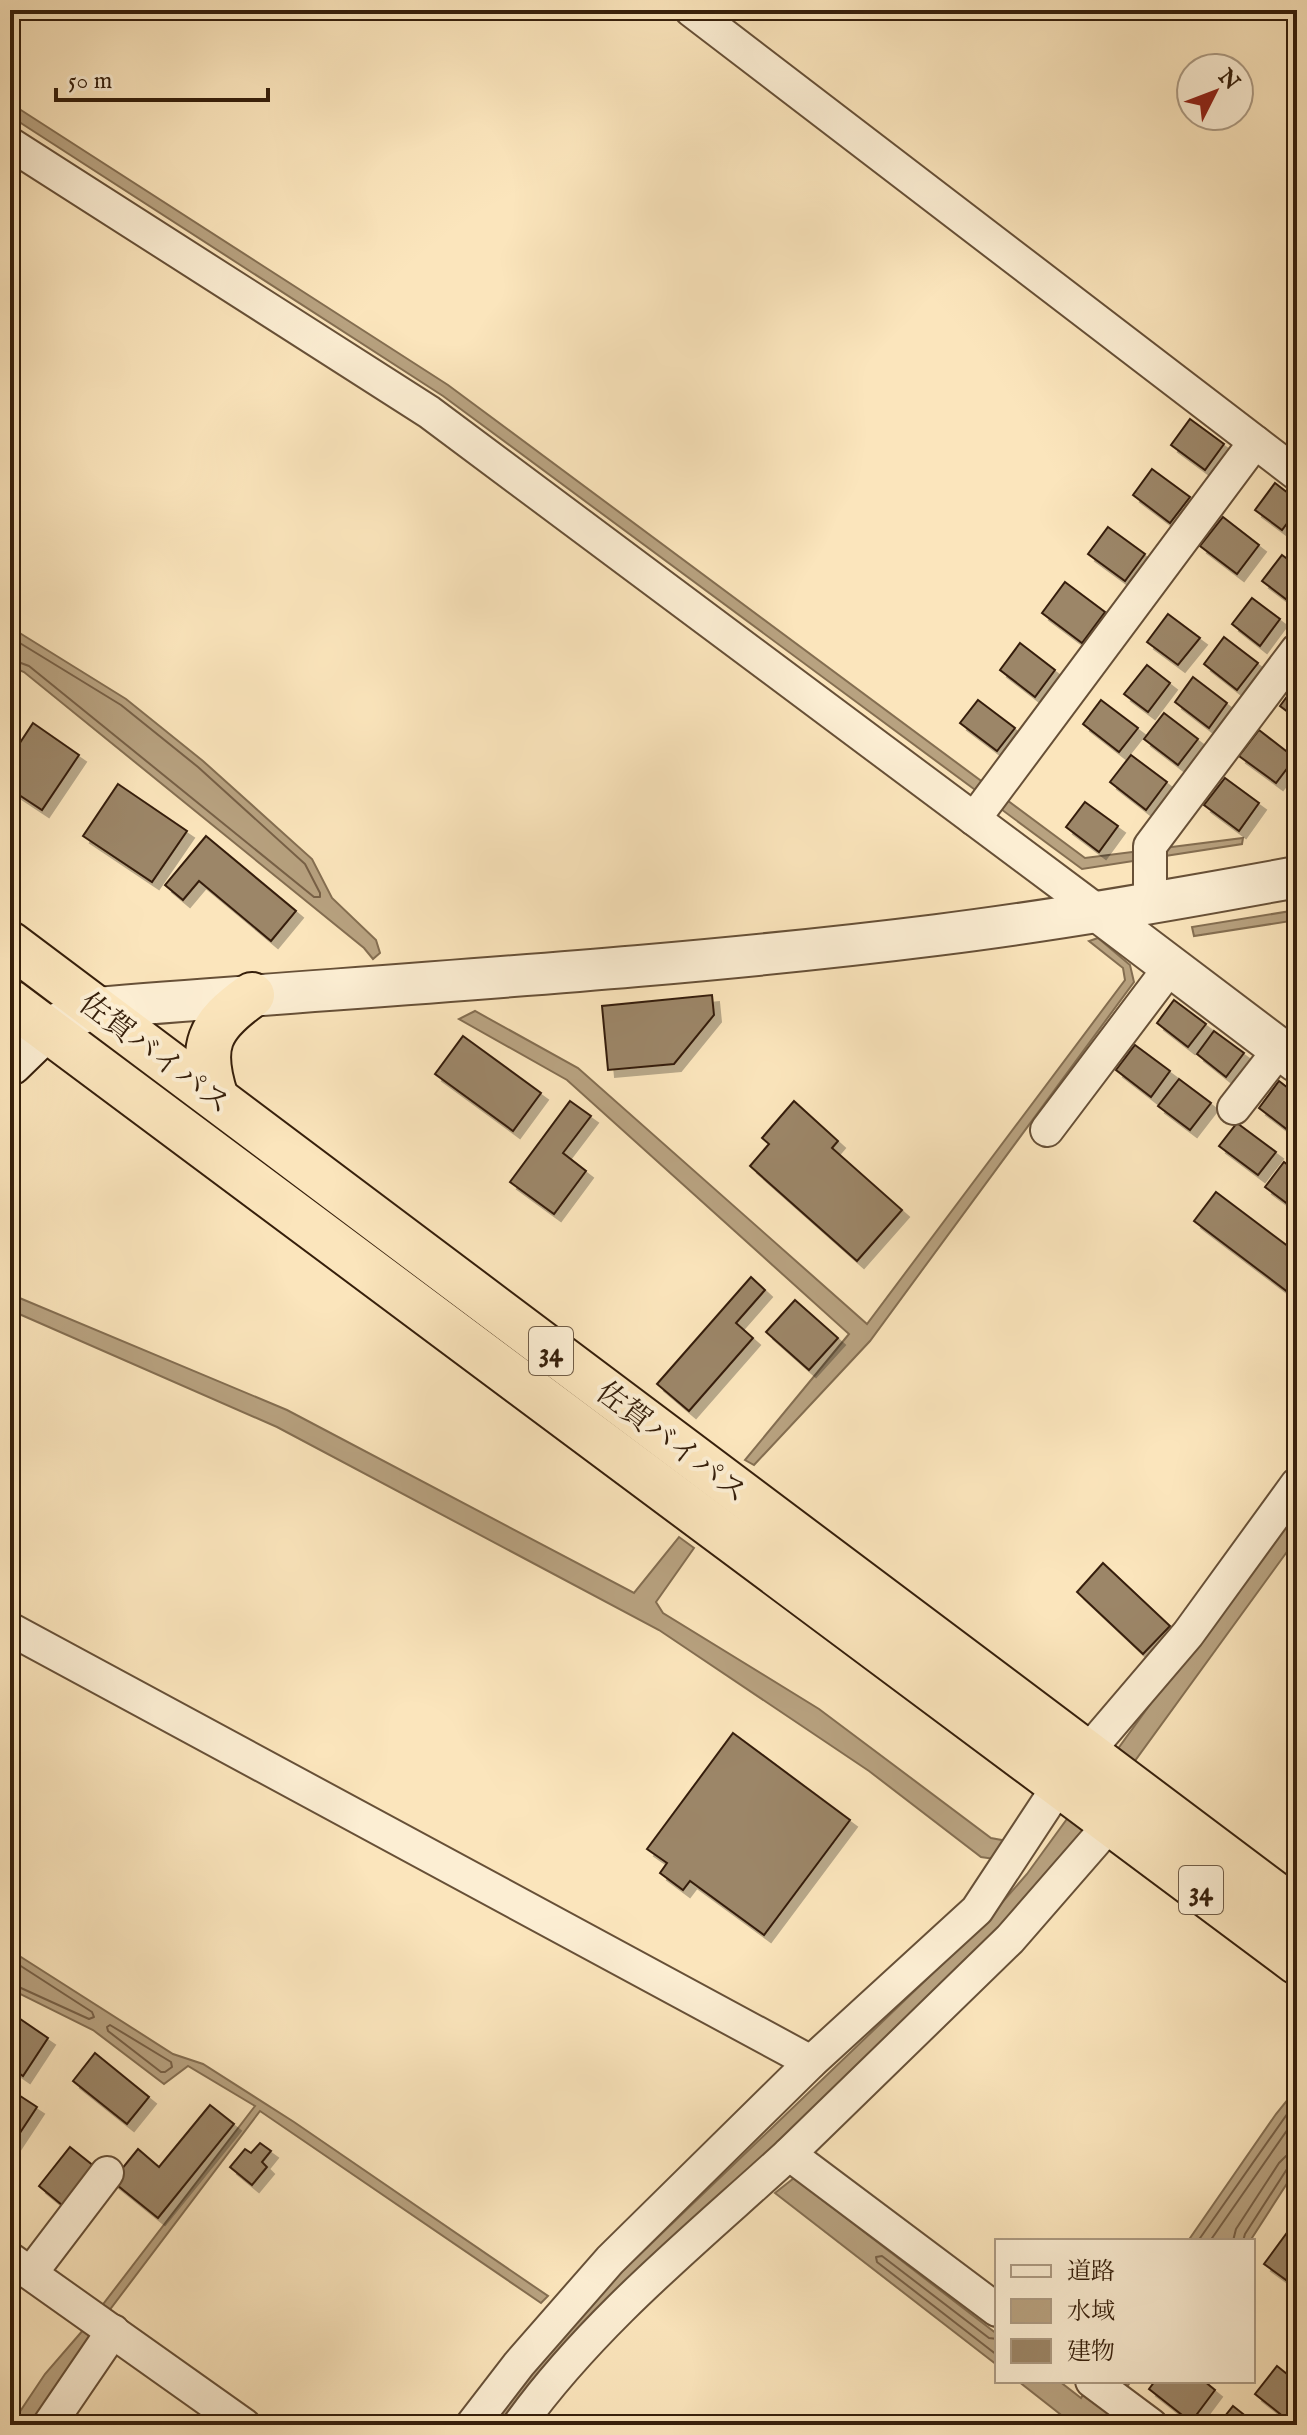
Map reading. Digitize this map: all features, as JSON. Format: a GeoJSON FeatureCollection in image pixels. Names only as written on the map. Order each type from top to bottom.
{"type":"FeatureCollection","features":[{"type":"Feature","properties":{"kind":"highway","name":"佐賀バイパス"},"geometry":{"type":"LineString","coordinates":[[10,944],[216,1098],[1076,1772],[1115,1809],[1297,1962]]}},
{"type":"Feature","properties":{"kind":"highway"},"geometry":{"type":"LineString","coordinates":[[216,1098],[207,1073],[208,1040],[229,1012],[252,995]]}},
{"type":"Feature","properties":{"kind":"highway","name":"佐賀バイパス"},"geometry":{"type":"LineString","coordinates":[[10,1002],[21,1049],[1076,1772]]}},
{"type":"Feature","properties":{"kind":"highway","name":"佐賀バイパス"},"geometry":{"type":"LineString","coordinates":[[1115,1809],[1297,1911]]}},
{"type":"Feature","properties":{"kind":"street"},"geometry":{"type":"LineString","coordinates":[[691,10],[1297,474]]}},
{"type":"Feature","properties":{"kind":"street"},"geometry":{"type":"LineString","coordinates":[[10,144],[429,412],[1288,1055],[1234,1108]]}},
{"type":"Feature","properties":{"kind":"street"},"geometry":{"type":"LineString","coordinates":[[974,819],[1255,442]]}},
{"type":"Feature","properties":{"kind":"street"},"geometry":{"type":"LineString","coordinates":[[21,1049],[94,1008],[672,963],[935,936],[1100,913],[1150,874],[1297,650]]}},
{"type":"Feature","properties":{"kind":"street"},"geometry":{"type":"LineString","coordinates":[[1150,874],[1297,877]]}},
{"type":"Feature","properties":{"kind":"street"},"geometry":{"type":"LineString","coordinates":[[1047,1130],[1171,966]]}},
{"type":"Feature","properties":{"kind":"street"},"geometry":{"type":"LineString","coordinates":[[472,2425],[519,2364],[610,2260],[811,2062],[977,1910],[1076,1772],[1188,1634],[1297,1484]]}},
{"type":"Feature","properties":{"kind":"street"},"geometry":{"type":"LineString","coordinates":[[10,1629],[811,2062]]}},
{"type":"Feature","properties":{"kind":"street"},"geometry":{"type":"LineString","coordinates":[[519,2425],[545,2390],[633,2297],[789,2154],[1010,1939],[1115,1809]]}},
{"type":"Feature","properties":{"kind":"street"},"geometry":{"type":"LineString","coordinates":[[789,2154],[995,2308]]}},
{"type":"Feature","properties":{"kind":"street"},"geometry":{"type":"LineString","coordinates":[[107,2173],[20,2266],[244,2425]]}},
{"type":"Feature","properties":{"kind":"street"},"geometry":{"type":"LineString","coordinates":[[49,2425],[113,2331]]}},
{"type":"Feature","properties":{"kind":"street"},"geometry":{"type":"LineString","coordinates":[[1095,2383],[1139,2416]]}},
{"type":"Feature","properties":{"kind":"water"},"geometry":{"type":"Polygon","coordinates":[[[10,103],[448,385],[1085,858],[1243,838],[1242,844],[1082,869],[443,396],[10,116],[10,103]]]}},
{"type":"Feature","properties":{"kind":"water"},"geometry":{"type":"Polygon","coordinates":[[[10,627],[126,699],[203,761],[312,859],[332,898],[376,940],[380,953],[373,959],[364,948],[24,672],[10,666],[10,627]]]}},
{"type":"Feature","properties":{"kind":"water"},"geometry":{"type":"Polygon","coordinates":[[[1297,910],[1297,920],[1194,936],[1192,927],[1297,910]]]}},
{"type":"Feature","properties":{"kind":"water"},"geometry":{"type":"Polygon","coordinates":[[[1098,938],[1130,965],[1134,982],[870,1341],[754,1465],[745,1460],[849,1334],[567,1080],[459,1019],[475,1011],[578,1068],[867,1324],[1125,980],[1123,968],[1089,941],[1098,938]]]}},
{"type":"Feature","properties":{"kind":"water"},"geometry":{"type":"Polygon","coordinates":[[[10,1294],[287,1410],[634,1593],[679,1537],[694,1548],[656,1602],[663,1613],[819,1709],[991,1838],[1007,1841],[994,1859],[981,1857],[869,1771],[659,1630],[277,1427],[10,1310],[10,1294]]]}},
{"type":"Feature","properties":{"kind":"water"},"geometry":{"type":"Polygon","coordinates":[[[1297,1502],[1297,1538],[1044,1886],[555,2357],[499,2425],[482,2425],[605,2288],[979,1929],[1027,1874],[1297,1502]]]}},
{"type":"Feature","properties":{"kind":"water"},"geometry":{"type":"Polygon","coordinates":[[[10,1950],[173,2054],[203,2064],[294,2122],[548,2296],[541,2303],[260,2111],[90,2336],[30,2425],[11,2425],[45,2374],[84,2329],[255,2106],[188,2066],[164,2084],[93,2030],[10,1989],[10,1950]]]}},
{"type":"Feature","properties":{"kind":"water"},"geometry":{"type":"Polygon","coordinates":[[[1297,2088],[1297,2168],[1251,2239],[1189,2239],[1297,2088]]]}},
{"type":"Feature","properties":{"kind":"water"},"geometry":{"type":"Polygon","coordinates":[[[794,2178],[995,2332],[995,2363],[775,2193],[794,2178]]]}},
{"type":"Feature","properties":{"kind":"water"},"geometry":{"type":"Polygon","coordinates":[[[1021,2383],[1062,2383],[1081,2398],[1091,2383],[1130,2383],[1106,2416],[1117,2425],[1074,2425],[1021,2383]]]}},
{"type":"Feature","properties":{"kind":"building"},"geometry":{"type":"Polygon","coordinates":[[[1190,419],[1224,444],[1205,470],[1171,445],[1190,419]]]}},
{"type":"Feature","properties":{"kind":"building"},"geometry":{"type":"Polygon","coordinates":[[[1152,469],[1190,497],[1170,523],[1133,495],[1152,469]]]}},
{"type":"Feature","properties":{"kind":"building"},"geometry":{"type":"Polygon","coordinates":[[[1275,483],[1297,500],[1297,510],[1282,530],[1255,510],[1275,483]]]}},
{"type":"Feature","properties":{"kind":"building"},"geometry":{"type":"Polygon","coordinates":[[[1223,517],[1259,545],[1237,574],[1200,546],[1223,517]]]}},
{"type":"Feature","properties":{"kind":"building"},"geometry":{"type":"Polygon","coordinates":[[[1108,527],[1145,554],[1125,581],[1088,554],[1108,527]]]}},
{"type":"Feature","properties":{"kind":"building"},"geometry":{"type":"Polygon","coordinates":[[[1282,555],[1297,566],[1295,606],[1262,581],[1282,555]]]}},
{"type":"Feature","properties":{"kind":"building"},"geometry":{"type":"Polygon","coordinates":[[[1065,582],[1105,612],[1082,643],[1042,613],[1065,582]]]}},
{"type":"Feature","properties":{"kind":"building"},"geometry":{"type":"Polygon","coordinates":[[[1252,598],[1280,619],[1260,646],[1232,624],[1252,598]]]}},
{"type":"Feature","properties":{"kind":"building"},"geometry":{"type":"Polygon","coordinates":[[[1168,614],[1200,638],[1178,665],[1147,642],[1168,614]]]}},
{"type":"Feature","properties":{"kind":"building"},"geometry":{"type":"Polygon","coordinates":[[[1224,637],[1258,663],[1237,690],[1204,664],[1224,637]]]}},
{"type":"Feature","properties":{"kind":"building"},"geometry":{"type":"Polygon","coordinates":[[[1020,643],[1055,670],[1035,697],[1000,670],[1020,643]]]}},
{"type":"Feature","properties":{"kind":"building"},"geometry":{"type":"Polygon","coordinates":[[[1147,665],[1170,683],[1148,712],[1124,694],[1147,665]]]}},
{"type":"Feature","properties":{"kind":"building"},"geometry":{"type":"Polygon","coordinates":[[[1193,677],[1227,703],[1209,728],[1175,702],[1193,677]]]}},
{"type":"Feature","properties":{"kind":"building"},"geometry":{"type":"Polygon","coordinates":[[[1297,683],[1297,719],[1280,706],[1297,683]]]}},
{"type":"Feature","properties":{"kind":"building"},"geometry":{"type":"Polygon","coordinates":[[[978,700],[1015,728],[997,751],[960,723],[978,700]]]}},
{"type":"Feature","properties":{"kind":"building"},"geometry":{"type":"Polygon","coordinates":[[[1101,700],[1138,728],[1119,752],[1083,724],[1101,700]]]}},
{"type":"Feature","properties":{"kind":"building"},"geometry":{"type":"Polygon","coordinates":[[[1164,713],[1198,739],[1178,765],[1144,739],[1164,713]]]}},
{"type":"Feature","properties":{"kind":"building"},"geometry":{"type":"Polygon","coordinates":[[[33,723],[79,755],[42,810],[10,789],[10,758],[33,723]]]}},
{"type":"Feature","properties":{"kind":"building"},"geometry":{"type":"Polygon","coordinates":[[[1259,730],[1295,758],[1276,783],[1239,756],[1259,730]]]}},
{"type":"Feature","properties":{"kind":"building"},"geometry":{"type":"Polygon","coordinates":[[[1131,755],[1167,782],[1146,810],[1110,782],[1131,755]]]}},
{"type":"Feature","properties":{"kind":"building"},"geometry":{"type":"Polygon","coordinates":[[[1225,778],[1259,803],[1239,831],[1204,805],[1225,778]]]}},
{"type":"Feature","properties":{"kind":"building"},"geometry":{"type":"Polygon","coordinates":[[[118,784],[187,831],[152,882],[83,836],[118,784]]]}},
{"type":"Feature","properties":{"kind":"building"},"geometry":{"type":"Polygon","coordinates":[[[1085,802],[1118,826],[1099,852],[1066,827],[1085,802]]]}},
{"type":"Feature","properties":{"kind":"building"},"geometry":{"type":"Polygon","coordinates":[[[206,836],[296,911],[271,941],[199,881],[183,900],[165,885],[206,836]]]}},
{"type":"Feature","properties":{"kind":"building"},"geometry":{"type":"Polygon","coordinates":[[[712,995],[714,1015],[674,1064],[608,1070],[602,1006],[712,995]]]}},
{"type":"Feature","properties":{"kind":"building"},"geometry":{"type":"Polygon","coordinates":[[[1174,1000],[1206,1024],[1188,1047],[1157,1023],[1174,1000]]]}},
{"type":"Feature","properties":{"kind":"building"},"geometry":{"type":"Polygon","coordinates":[[[1214,1031],[1244,1053],[1226,1077],[1197,1054],[1214,1031]]]}},
{"type":"Feature","properties":{"kind":"building"},"geometry":{"type":"Polygon","coordinates":[[[463,1036],[541,1093],[513,1131],[435,1074],[463,1036]]]}},
{"type":"Feature","properties":{"kind":"building"},"geometry":{"type":"Polygon","coordinates":[[[1135,1045],[1170,1071],[1151,1097],[1116,1070],[1135,1045]]]}},
{"type":"Feature","properties":{"kind":"building"},"geometry":{"type":"Polygon","coordinates":[[[1179,1079],[1211,1103],[1190,1130],[1158,1106],[1179,1079]]]}},
{"type":"Feature","properties":{"kind":"building"},"geometry":{"type":"Polygon","coordinates":[[[1279,1081],[1297,1095],[1297,1120],[1289,1131],[1259,1108],[1279,1081]]]}},
{"type":"Feature","properties":{"kind":"building"},"geometry":{"type":"Polygon","coordinates":[[[570,1101],[591,1116],[563,1153],[586,1171],[554,1214],[510,1182],[570,1101]]]}},
{"type":"Feature","properties":{"kind":"building"},"geometry":{"type":"Polygon","coordinates":[[[794,1101],[838,1141],[832,1148],[902,1210],[857,1261],[750,1166],[769,1144],[762,1138],[794,1101]]]}},
{"type":"Feature","properties":{"kind":"building"},"geometry":{"type":"Polygon","coordinates":[[[1237,1123],[1276,1152],[1258,1175],[1219,1146],[1237,1123]]]}},
{"type":"Feature","properties":{"kind":"building"},"geometry":{"type":"Polygon","coordinates":[[[1284,1162],[1297,1172],[1297,1211],[1265,1187],[1284,1162]]]}},
{"type":"Feature","properties":{"kind":"building"},"geometry":{"type":"Polygon","coordinates":[[[1216,1192],[1297,1253],[1297,1291],[1293,1296],[1194,1221],[1216,1192]]]}},
{"type":"Feature","properties":{"kind":"building"},"geometry":{"type":"Polygon","coordinates":[[[751,1277],[765,1290],[736,1323],[753,1338],[689,1411],[657,1384],[751,1277]]]}},
{"type":"Feature","properties":{"kind":"building"},"geometry":{"type":"Polygon","coordinates":[[[795,1300],[838,1338],[809,1370],[766,1332],[795,1300]]]}},
{"type":"Feature","properties":{"kind":"building"},"geometry":{"type":"Polygon","coordinates":[[[1103,1563],[1170,1626],[1143,1654],[1077,1592],[1103,1563]]]}},
{"type":"Feature","properties":{"kind":"building"},"geometry":{"type":"Polygon","coordinates":[[[733,1733],[850,1820],[764,1935],[690,1881],[683,1890],[660,1873],[667,1863],[647,1849],[733,1733]]]}},
{"type":"Feature","properties":{"kind":"building"},"geometry":{"type":"Polygon","coordinates":[[[10,2012],[48,2038],[23,2076],[10,2067],[10,2012]]]}},
{"type":"Feature","properties":{"kind":"building"},"geometry":{"type":"Polygon","coordinates":[[[95,2053],[149,2097],[127,2124],[73,2081],[95,2053]]]}},
{"type":"Feature","properties":{"kind":"building"},"geometry":{"type":"Polygon","coordinates":[[[10,2091],[37,2107],[10,2148],[10,2091]]]}},
{"type":"Feature","properties":{"kind":"building"},"geometry":{"type":"Polygon","coordinates":[[[210,2105],[234,2124],[158,2218],[112,2181],[138,2149],[159,2167],[210,2105]]]}},
{"type":"Feature","properties":{"kind":"building"},"geometry":{"type":"Polygon","coordinates":[[[260,2143],[271,2151],[262,2162],[267,2167],[252,2185],[230,2167],[245,2149],[251,2153],[260,2143]]]}},
{"type":"Feature","properties":{"kind":"building"},"geometry":{"type":"Polygon","coordinates":[[[70,2147],[100,2171],[68,2210],[39,2186],[70,2147]]]}},
{"type":"Feature","properties":{"kind":"building"},"geometry":{"type":"Polygon","coordinates":[[[1297,2219],[1297,2288],[1264,2264],[1297,2219]]]}},
{"type":"Feature","properties":{"kind":"building"},"geometry":{"type":"Polygon","coordinates":[[[1277,2366],[1297,2382],[1297,2411],[1289,2421],[1255,2394],[1277,2366]]]}},
{"type":"Feature","properties":{"kind":"building"},"geometry":{"type":"Polygon","coordinates":[[[1154,2383],[1206,2383],[1215,2390],[1191,2422],[1149,2389],[1154,2383]]]}},
{"type":"Feature","properties":{"kind":"building"},"geometry":{"type":"Polygon","coordinates":[[[1233,2406],[1257,2425],[1218,2425],[1233,2406]]]}}]}
